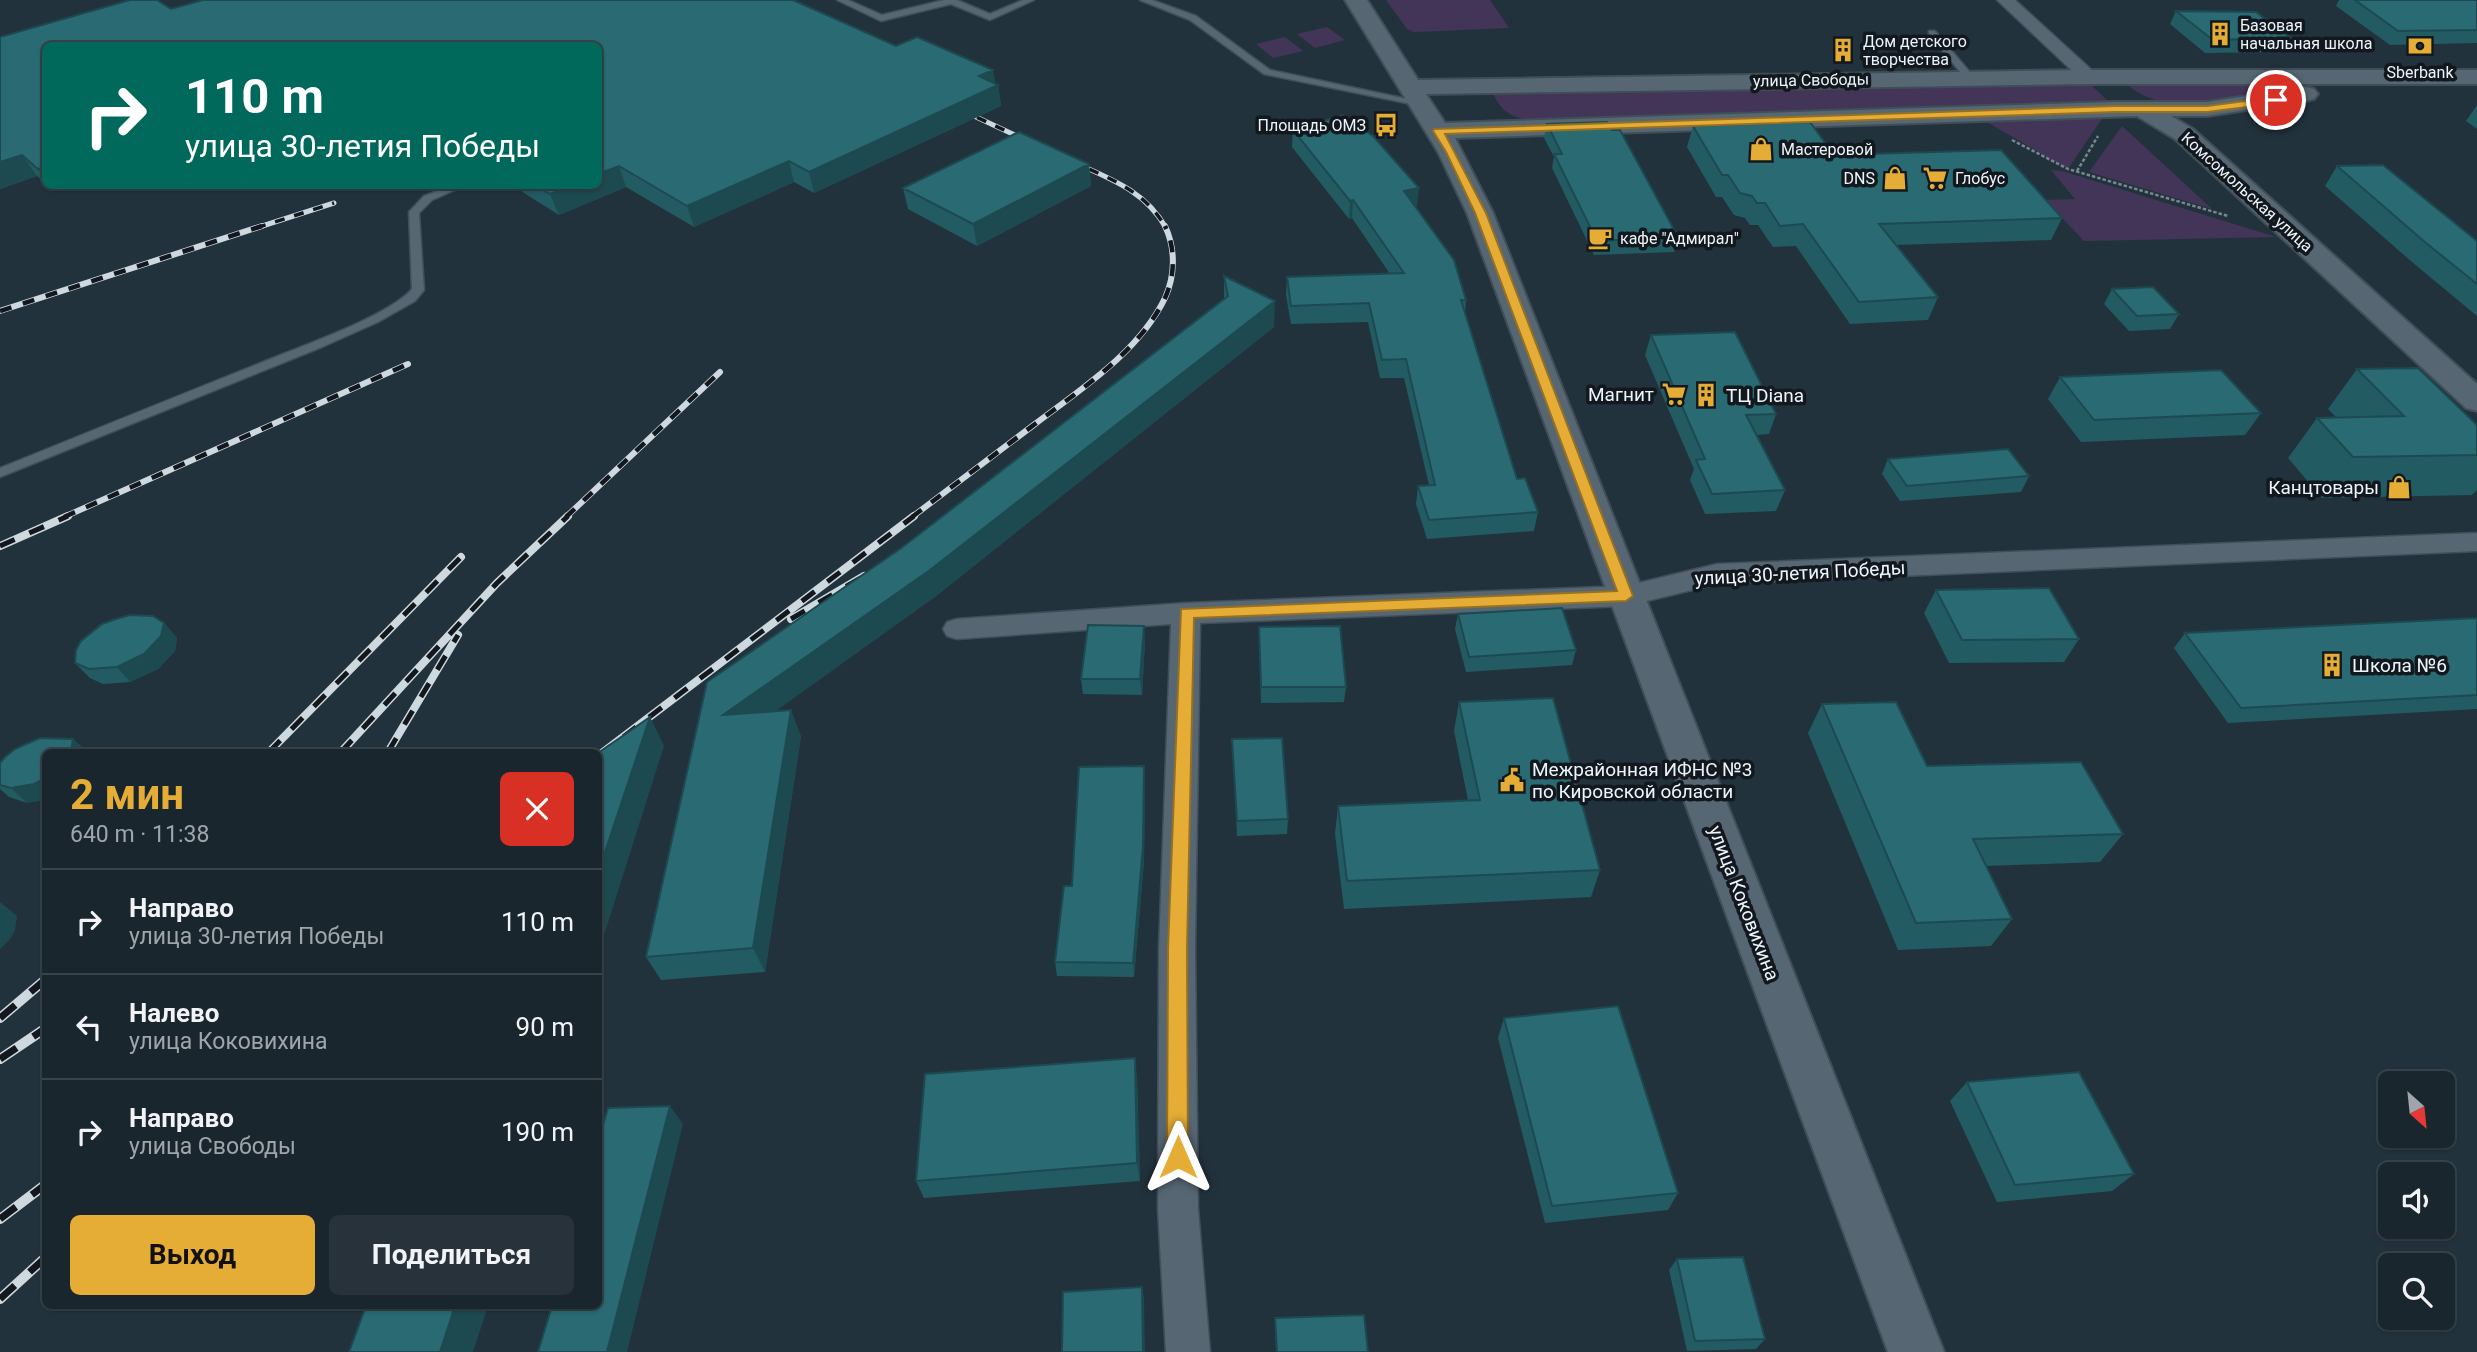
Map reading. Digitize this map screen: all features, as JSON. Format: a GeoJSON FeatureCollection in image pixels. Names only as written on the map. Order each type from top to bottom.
{"type":"FeatureCollection","features":[{"type":"Feature","properties":{"kind":"main road","name":"улица Коковихина"},"geometry":{"type":"LineString","coordinates":[[1356,0],[1451,152],[1480,213],[1916,1352]]}},
{"type":"Feature","properties":{"kind":"main road","name":"улица Свободы"},"geometry":{"type":"LineString","coordinates":[[1423,107],[1970,78],[2477,76]]}},
{"type":"Feature","properties":{"kind":"main road","name":"Комсомольская улица"},"geometry":{"type":"LineString","coordinates":[[2089,77],[2184,134],[2477,401]]}},
{"type":"Feature","properties":{"kind":"main road","name":"улица Свободы"},"geometry":{"type":"LineString","coordinates":[[1423,107],[2143,109],[2238,106],[2379,77]]}},
{"type":"Feature","properties":{"kind":"street","name":"Комсомольская улица"},"geometry":{"type":"LineString","coordinates":[[2006,0],[2089,77]]}},
{"type":"Feature","properties":{"kind":"street","name":"улица 30-летия Победы"},"geometry":{"type":"LineString","coordinates":[[957,629],[1186,613],[1626,596],[1717,574],[2477,542]]}},
{"type":"Feature","properties":{"kind":"street"},"geometry":{"type":"LineString","coordinates":[[1186,613],[1178,949],[1178,1182],[1188,1352]]}},
{"type":"Feature","properties":{"kind":"lane"},"geometry":{"type":"LineString","coordinates":[[841,0],[881,18],[951,0],[990,17],[1030,0]]}},
{"type":"Feature","properties":{"kind":"lane"},"geometry":{"type":"LineString","coordinates":[[1144,0],[1193,18],[1267,72],[1423,107]]}},
{"type":"Feature","properties":{"kind":"lane"},"geometry":{"type":"LineString","coordinates":[[1932,33],[1970,78]]}},
{"type":"Feature","properties":{"kind":"lane"},"geometry":{"type":"LineString","coordinates":[[0,473],[318,344],[394,308],[418,290],[414,212],[418,205],[428,198],[451,189]]}},
{"type":"Feature","properties":{"kind":"path"},"geometry":{"type":"LineString","coordinates":[[2077,172],[2115,109]]}},
{"type":"Feature","properties":{"kind":"path"},"geometry":{"type":"LineString","coordinates":[[2008,138],[2055,164],[2077,172],[2235,218]]}},
{"type":"Feature","properties":{"kind":"shaded area"},"geometry":{"type":"Polygon","coordinates":[[[1386,0],[1490,0],[1509,28],[1414,32],[1407,29],[1386,0]]]}},
{"type":"Feature","properties":{"kind":"shaded area"},"geometry":{"type":"Polygon","coordinates":[[[1327,27],[1345,40],[1315,48],[1297,34],[1327,27]]]}},
{"type":"Feature","properties":{"kind":"shaded area"},"geometry":{"type":"Polygon","coordinates":[[[1285,37],[1303,51],[1273,58],[1256,44],[1285,37]]]}},
{"type":"Feature","properties":{"kind":"shaded area"},"geometry":{"type":"Polygon","coordinates":[[[2292,83],[2292,87],[2252,96],[2183,104],[2143,95],[2127,84],[2292,83]]]}},
{"type":"Feature","properties":{"kind":"shaded area"},"geometry":{"type":"Polygon","coordinates":[[[2090,84],[2108,101],[2108,105],[1539,121],[1512,115],[1501,107],[1493,93],[1498,91],[2090,84]]]}},
{"type":"Feature","properties":{"kind":"shaded area"},"geometry":{"type":"Polygon","coordinates":[[[2105,114],[2068,169],[1980,118],[2105,114]]]}},
{"type":"Feature","properties":{"kind":"shaded area"},"geometry":{"type":"Polygon","coordinates":[[[2122,126],[2212,209],[2089,172],[2122,126]]]}},
{"type":"Feature","properties":{"kind":"shaded area"},"geometry":{"type":"Polygon","coordinates":[[[2051,170],[2062,171],[2276,237],[2084,241],[2045,200],[2075,199],[2051,170]]]}},
{"type":"Feature","properties":{"kind":"building"},"geometry":{"type":"Polygon","coordinates":[[[130,0],[157,0],[171,9],[203,0],[793,0],[896,46],[917,37],[993,70],[979,76],[998,85],[809,172],[789,161],[687,206],[619,166],[602,172],[602,42],[42,42],[42,168],[38,169],[22,155],[0,162],[0,37],[130,0]]]}},
{"type":"Feature","properties":{"kind":"building"},"geometry":{"type":"Polygon","coordinates":[[[2355,0],[2477,0],[2477,30],[2398,31],[2355,0]]]}},
{"type":"Feature","properties":{"kind":"building"},"geometry":{"type":"Polygon","coordinates":[[[2176,11],[2256,12],[2291,38],[2213,40],[2176,11]]]}},
{"type":"Feature","properties":{"kind":"building"},"geometry":{"type":"Polygon","coordinates":[[[1343,115],[1373,136],[1419,188],[1404,191],[1454,260],[1466,300],[1461,300],[1517,479],[1525,478],[1538,512],[1429,520],[1418,486],[1435,485],[1406,359],[1382,360],[1369,303],[1291,306],[1287,277],[1404,273],[1353,200],[1350,201],[1293,130],[1343,115]]]}},
{"type":"Feature","properties":{"kind":"building"},"geometry":{"type":"Polygon","coordinates":[[[1607,122],[1612,130],[1620,130],[1678,237],[1597,241],[1554,154],[1562,154],[1547,124],[1607,122]]]}},
{"type":"Feature","properties":{"kind":"building"},"geometry":{"type":"Polygon","coordinates":[[[1810,122],[1834,155],[2001,150],[2062,218],[1879,224],[1938,297],[1859,302],[1803,224],[1780,226],[1765,203],[1757,203],[1752,196],[1740,193],[1728,175],[1722,175],[1693,126],[1810,122]]]}},
{"type":"Feature","properties":{"kind":"building"},"geometry":{"type":"Polygon","coordinates":[[[1019,132],[1089,164],[973,224],[903,188],[1019,132]]]}},
{"type":"Feature","properties":{"kind":"building"},"geometry":{"type":"Polygon","coordinates":[[[2383,165],[2477,241],[2477,284],[2337,166],[2383,165]]]}},
{"type":"Feature","properties":{"kind":"building"},"geometry":{"type":"Polygon","coordinates":[[[541,189],[563,189],[550,194],[541,189]]]}},
{"type":"Feature","properties":{"kind":"building"},"geometry":{"type":"Polygon","coordinates":[[[1224,276],[1275,301],[930,570],[723,715],[791,710],[753,948],[646,957],[707,682],[900,549],[1228,296],[1224,276]]]}},
{"type":"Feature","properties":{"kind":"building"},"geometry":{"type":"Polygon","coordinates":[[[2153,287],[2179,314],[2137,316],[2112,289],[2153,287]]]}},
{"type":"Feature","properties":{"kind":"building"},"geometry":{"type":"Polygon","coordinates":[[[1735,332],[1776,414],[1746,415],[1785,490],[1712,494],[1696,460],[1705,459],[1651,335],[1735,332]]]}},
{"type":"Feature","properties":{"kind":"building"},"geometry":{"type":"Polygon","coordinates":[[[2418,368],[2477,425],[2477,455],[2353,457],[2317,418],[2404,416],[2357,369],[2418,368]]]}},
{"type":"Feature","properties":{"kind":"building"},"geometry":{"type":"Polygon","coordinates":[[[2221,370],[2261,413],[2094,420],[2060,377],[2221,370]]]}},
{"type":"Feature","properties":{"kind":"building"},"geometry":{"type":"Polygon","coordinates":[[[2008,449],[2029,476],[1907,486],[1888,459],[2008,449]]]}},
{"type":"Feature","properties":{"kind":"building"},"geometry":{"type":"Polygon","coordinates":[[[2049,588],[2079,639],[1962,640],[1936,590],[2049,588]]]}},
{"type":"Feature","properties":{"kind":"building"},"geometry":{"type":"Polygon","coordinates":[[[1562,608],[1576,650],[1469,657],[1458,614],[1562,608]]]}},
{"type":"Feature","properties":{"kind":"building"},"geometry":{"type":"Polygon","coordinates":[[[130,615],[153,616],[164,623],[161,636],[144,654],[117,667],[89,669],[75,663],[76,650],[81,641],[102,624],[130,615]]]}},
{"type":"Feature","properties":{"kind":"building","name":"Школа №6"},"geometry":{"type":"Polygon","coordinates":[[[2477,618],[2477,695],[2241,708],[2185,633],[2477,618]]]}},
{"type":"Feature","properties":{"kind":"building"},"geometry":{"type":"Polygon","coordinates":[[[1088,625],[1144,626],[1140,679],[1081,679],[1088,625]]]}},
{"type":"Feature","properties":{"kind":"building"},"geometry":{"type":"Polygon","coordinates":[[[1340,626],[1346,687],[1261,687],[1259,627],[1340,626]]]}},
{"type":"Feature","properties":{"kind":"building","name":"Межрайонная ИФНС №3 по Кировской области"},"geometry":{"type":"Polygon","coordinates":[[[1553,698],[1600,870],[1347,881],[1338,806],[1480,800],[1459,702],[1553,698]]]}},
{"type":"Feature","properties":{"kind":"building"},"geometry":{"type":"Polygon","coordinates":[[[1896,702],[1927,766],[2081,762],[2123,834],[1973,839],[2012,919],[1916,923],[1822,704],[1896,702]]]}},
{"type":"Feature","properties":{"kind":"building"},"geometry":{"type":"Polygon","coordinates":[[[650,717],[602,861],[602,750],[650,717]]]}},
{"type":"Feature","properties":{"kind":"building"},"geometry":{"type":"Polygon","coordinates":[[[40,738],[73,739],[71,749],[42,749],[42,780],[11,788],[0,785],[0,763],[15,749],[40,738]]]}},
{"type":"Feature","properties":{"kind":"building"},"geometry":{"type":"Polygon","coordinates":[[[1282,738],[1288,819],[1237,821],[1232,739],[1282,738]]]}},
{"type":"Feature","properties":{"kind":"building"},"geometry":{"type":"Polygon","coordinates":[[[1144,766],[1143,846],[1133,963],[1055,962],[1064,886],[1072,886],[1079,767],[1144,766]]]}},
{"type":"Feature","properties":{"kind":"building"},"geometry":{"type":"Polygon","coordinates":[[[1618,1006],[1678,1193],[1552,1206],[1504,1018],[1618,1006]]]}},
{"type":"Feature","properties":{"kind":"building"},"geometry":{"type":"Polygon","coordinates":[[[1135,1058],[1137,1163],[916,1181],[925,1074],[1135,1058]]]}},
{"type":"Feature","properties":{"kind":"building"},"geometry":{"type":"Polygon","coordinates":[[[2079,1072],[2134,1174],[2015,1185],[1967,1082],[2079,1072]]]}},
{"type":"Feature","properties":{"kind":"building"},"geometry":{"type":"Polygon","coordinates":[[[670,1106],[607,1352],[538,1352],[551,1309],[602,1309],[602,1128],[608,1108],[670,1106]]]}},
{"type":"Feature","properties":{"kind":"building"},"geometry":{"type":"Polygon","coordinates":[[[1743,1257],[1765,1339],[1695,1341],[1677,1259],[1743,1257]]]}},
{"type":"Feature","properties":{"kind":"building"},"geometry":{"type":"Polygon","coordinates":[[[1142,1287],[1143,1352],[1062,1352],[1063,1292],[1142,1287]]]}},
{"type":"Feature","properties":{"kind":"building"},"geometry":{"type":"Polygon","coordinates":[[[365,1309],[454,1309],[440,1352],[349,1352],[365,1309]]]}},
{"type":"Feature","properties":{"kind":"building"},"geometry":{"type":"Polygon","coordinates":[[[1364,1315],[1368,1352],[1277,1352],[1275,1318],[1364,1315]]]}},
{"type":"Feature","properties":{"kind":"railway"},"geometry":{"type":"LineString","coordinates":[[959,109],[1032,143]]}},
{"type":"Feature","properties":{"kind":"railway"},"geometry":{"type":"LineString","coordinates":[[1071,161],[1125,187],[1148,204],[1166,228]]}},
{"type":"Feature","properties":{"kind":"railway"},"geometry":{"type":"LineString","coordinates":[[256,228],[334,203]]}},
{"type":"Feature","properties":{"kind":"railway"},"geometry":{"type":"LineString","coordinates":[[0,311],[262,226]]}},
{"type":"Feature","properties":{"kind":"railway"},"geometry":{"type":"LineString","coordinates":[[912,517],[1089,383],[1140,336],[1165,298],[1171,281],[1173,262],[1166,228]]}},
{"type":"Feature","properties":{"kind":"railway"},"geometry":{"type":"LineString","coordinates":[[64,517],[408,364]]}},
{"type":"Feature","properties":{"kind":"railway"},"geometry":{"type":"LineString","coordinates":[[566,517],[720,372]]}},
{"type":"Feature","properties":{"kind":"railway"},"geometry":{"type":"LineString","coordinates":[[0,546],[68,516]]}},
{"type":"Feature","properties":{"kind":"railway"},"geometry":{"type":"LineString","coordinates":[[344,749],[497,583],[568,516]]}},
{"type":"Feature","properties":{"kind":"railway"},"geometry":{"type":"LineString","coordinates":[[602,753],[914,516]]}},
{"type":"Feature","properties":{"kind":"railway"},"geometry":{"type":"LineString","coordinates":[[272,749],[461,557]]}},
{"type":"Feature","properties":{"kind":"railway"},"geometry":{"type":"LineString","coordinates":[[791,619],[864,576]]}},
{"type":"Feature","properties":{"kind":"railway"},"geometry":{"type":"LineString","coordinates":[[390,749],[458,635]]}},
{"type":"Feature","properties":{"kind":"railway"},"geometry":{"type":"LineString","coordinates":[[0,1018],[42,982]]}},
{"type":"Feature","properties":{"kind":"railway"},"geometry":{"type":"LineString","coordinates":[[0,1059],[42,1031]]}},
{"type":"Feature","properties":{"kind":"railway"},"geometry":{"type":"LineString","coordinates":[[0,1219],[42,1187]]}},
{"type":"Feature","properties":{"kind":"railway"},"geometry":{"type":"LineString","coordinates":[[0,1299],[42,1261]]}},
{"type":"Feature","properties":{"kind":"place","name":"Базовая начальная школа"},"geometry":{"type":"Point","coordinates":[2220,34]}},
{"type":"Feature","properties":{"kind":"place","name":"Sberbank"},"geometry":{"type":"Point","coordinates":[2420,46]}},
{"type":"Feature","properties":{"kind":"place","name":"Дом детского творчества"},"geometry":{"type":"Point","coordinates":[1843,50]}},
{"type":"Feature","properties":{"kind":"place","name":"Площадь ОМЗ"},"geometry":{"type":"Point","coordinates":[1386,125]}},
{"type":"Feature","properties":{"kind":"place","name":"Мастеровой"},"geometry":{"type":"Point","coordinates":[1761,149]}},
{"type":"Feature","properties":{"kind":"place","name":"DNS"},"geometry":{"type":"Point","coordinates":[1895,178]}},
{"type":"Feature","properties":{"kind":"place","name":"Глобус"},"geometry":{"type":"Point","coordinates":[1935,178]}},
{"type":"Feature","properties":{"kind":"place","name":"кафе \"Адмирал\""},"geometry":{"type":"Point","coordinates":[1600,238]}},
{"type":"Feature","properties":{"kind":"place","name":"Магнит"},"geometry":{"type":"Point","coordinates":[1674,394]}},
{"type":"Feature","properties":{"kind":"place","name":"ТЦ Diana"},"geometry":{"type":"Point","coordinates":[1706,395]}},
{"type":"Feature","properties":{"kind":"place","name":"Канцтовары"},"geometry":{"type":"Point","coordinates":[2399,487]}},
{"type":"Feature","properties":{"kind":"place","name":"Школа №6"},"geometry":{"type":"Point","coordinates":[2332,665]}},
{"type":"Feature","properties":{"kind":"place","name":"Межрайонная ИФНС №3 по Кировской области"},"geometry":{"type":"Point","coordinates":[1512,780]}},
{"type":"Feature","properties":{"kind":"route"},"geometry":{"type":"LineString","coordinates":[[1178,1157],[1178,949],[1186,613],[1626,596],[1480,213],[1438,131],[2115,109],[2207,109],[2276,100]]}}]}
